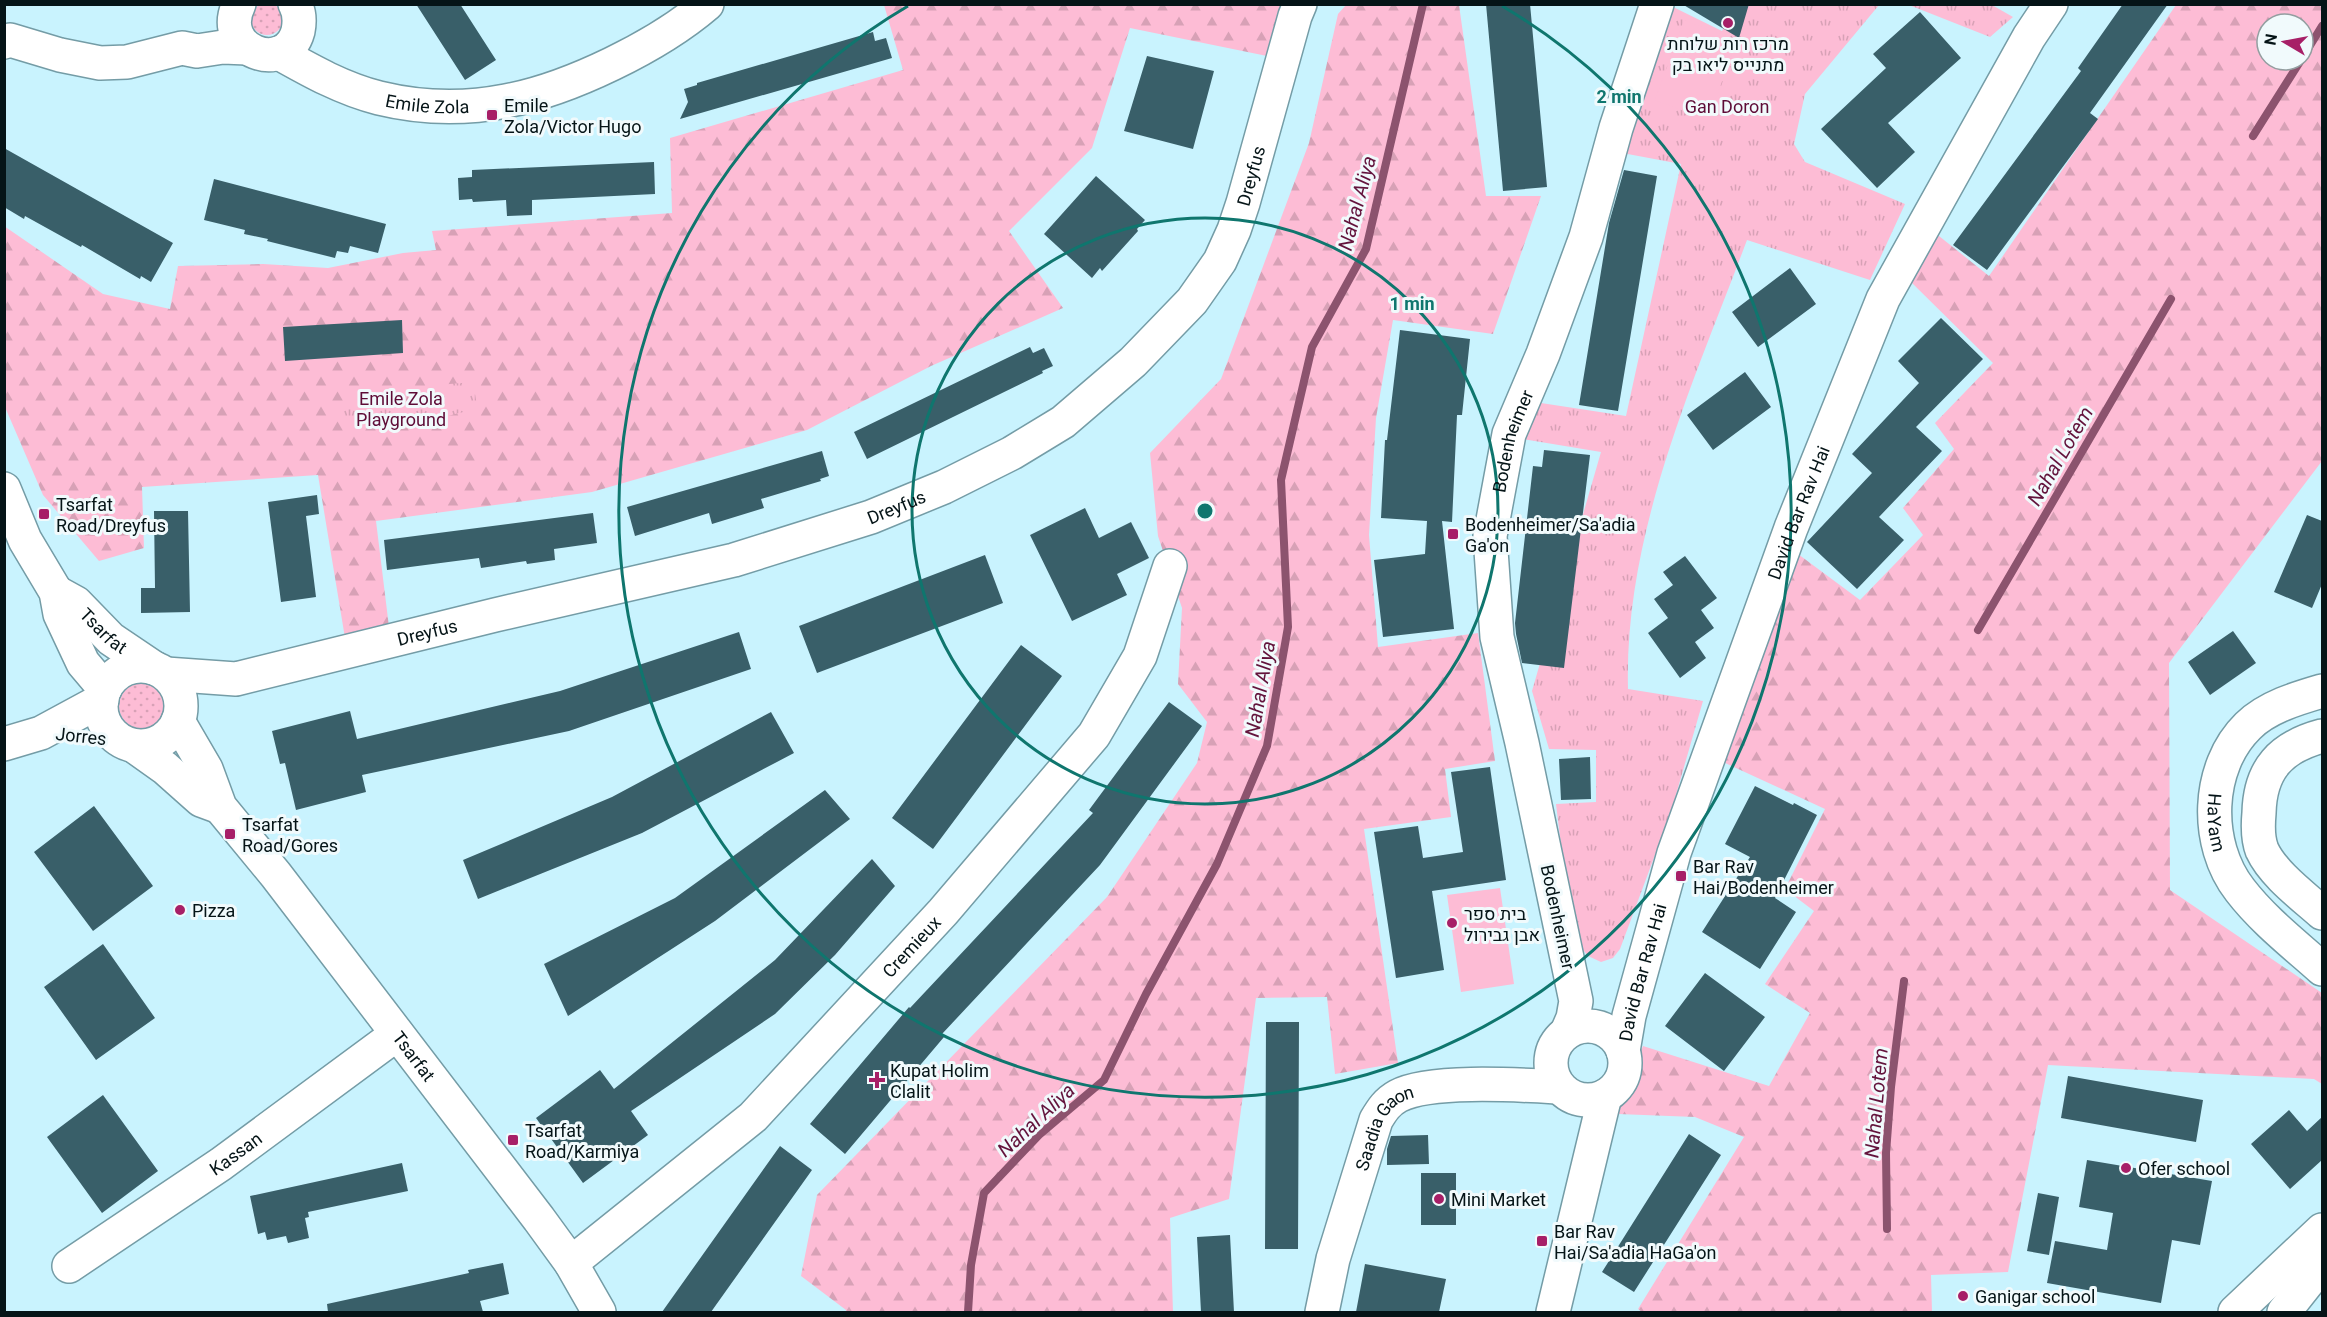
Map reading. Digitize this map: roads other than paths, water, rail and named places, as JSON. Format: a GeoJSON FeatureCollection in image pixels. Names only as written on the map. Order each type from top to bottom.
{"type":"FeatureCollection","features":[{"type":"Feature","properties":{"kind":"street"},"geometry":{"type":"LineString","coordinates":[[6,38],[60,55],[100,63],[127,62],[182,48],[197,51],[223,47],[247,48],[262,55],[279,53],[296,37],[300,22],[294,4]]}},
{"type":"Feature","properties":{"kind":"street","name":"Emile Zola"},"geometry":{"type":"LineString","coordinates":[[279,53],[339,85],[380,98],[436,106],[471,106],[507,101],[578,78],[645,46],[707,4]]}},
{"type":"Feature","properties":{"kind":"street","name":"Dreyfus"},"geometry":{"type":"LineString","coordinates":[[160,671],[236,679],[495,615],[734,560],[871,517],[988,467],[1063,422],[1132,362],[1192,301],[1220,261],[1243,203],[1300,4]]}},
{"type":"Feature","properties":{"kind":"street","name":"Bodenheimer"},"geometry":{"type":"LineString","coordinates":[[1567,1032],[1573,1018],[1576,1001],[1522,743],[1497,637],[1490,536],[1509,434],[1543,354],[1586,237],[1616,128],[1657,4]]}},
{"type":"Feature","properties":{"kind":"street","name":"David Bar Rav Hai"},"geometry":{"type":"LineString","coordinates":[[1623,1052],[1629,1016],[1674,853],[1791,528],[1883,299],[2029,37],[2051,4]]}},
{"type":"Feature","properties":{"kind":"street"},"geometry":{"type":"LineString","coordinates":[[237,9],[236,32],[247,48]]}},
{"type":"Feature","properties":{"kind":"street"},"geometry":{"type":"LineString","coordinates":[[182,48],[192,37],[237,9]]}},
{"type":"Feature","properties":{"kind":"street","name":"Tsarfat"},"geometry":{"type":"LineString","coordinates":[[4,489],[25,540],[56,592],[60,614],[82,663],[103,694]]}},
{"type":"Feature","properties":{"kind":"street","name":"Cremieux"},"geometry":{"type":"LineString","coordinates":[[572,1263],[753,1117],[943,912],[1094,735],[1140,656],[1170,567]]}},
{"type":"Feature","properties":{"kind":"street","name":"Tsarfat"},"geometry":{"type":"LineString","coordinates":[[56,592],[76,603],[111,639],[160,671]]}},
{"type":"Feature","properties":{"kind":"street"},"geometry":{"type":"LineString","coordinates":[[141,666],[160,671],[174,682],[179,694],[180,715],[171,732],[161,741],[147,746],[128,743],[111,733],[104,720],[103,694],[118,674],[128,668],[141,666]]}},
{"type":"Feature","properties":{"kind":"street","name":"Dreyfus"},"geometry":{"type":"LineString","coordinates":[[180,715],[236,679]]}},
{"type":"Feature","properties":{"kind":"street","name":"HaYam"},"geometry":{"type":"LineString","coordinates":[[2322,691],[2276,707],[2249,725],[2226,758],[2219,776],[2214,809],[2217,839],[2225,865],[2239,889],[2268,921],[2322,969]]}},
{"type":"Feature","properties":{"kind":"street","name":"Jorres"},"geometry":{"type":"LineString","coordinates":[[4,744],[41,733],[103,694]]}},
{"type":"Feature","properties":{"kind":"street","name":"Tsarfat"},"geometry":{"type":"LineString","coordinates":[[180,715],[206,769],[220,807],[276,875],[572,1263],[599,1312]]}},
{"type":"Feature","properties":{"kind":"street","name":"Jorres"},"geometry":{"type":"LineString","coordinates":[[41,733],[73,734],[128,743]]}},
{"type":"Feature","properties":{"kind":"street"},"geometry":{"type":"LineString","coordinates":[[2322,736],[2304,741],[2286,750],[2269,770],[2259,793],[2258,823],[2262,850],[2282,878],[2322,913]]}},
{"type":"Feature","properties":{"kind":"street","name":"Tsarfat"},"geometry":{"type":"LineString","coordinates":[[128,743],[165,768],[201,800],[220,807]]}},
{"type":"Feature","properties":{"kind":"street"},"geometry":{"type":"LineString","coordinates":[[1562,1090],[1585,1101],[1605,1096],[1620,1082],[1625,1062],[1623,1052],[1618,1041],[1610,1033],[1600,1027],[1588,1025],[1567,1032],[1558,1041],[1551,1058],[1553,1076],[1574,1117],[1583,1192]]}},
{"type":"Feature","properties":{"kind":"street","name":"Kassan"},"geometry":{"type":"LineString","coordinates":[[69,1266],[220,1164],[397,1034]]}},
{"type":"Feature","properties":{"kind":"street","name":"Saadia Gaon"},"geometry":{"type":"LineString","coordinates":[[1322,1312],[1336,1248],[1376,1120],[1385,1105],[1397,1096],[1426,1086],[1504,1085],[1562,1090]]}},
{"type":"Feature","properties":{"kind":"street"},"geometry":{"type":"LineString","coordinates":[[1553,1312],[1605,1096]]}},
{"type":"Feature","properties":{"kind":"street"},"geometry":{"type":"LineString","coordinates":[[2235,1312],[2322,1230]]}},
{"type":"Feature","properties":{"kind":"street"},"geometry":{"type":"LineString","coordinates":[[2284,1312],[2322,1264]]}},
{"type":"Feature","properties":{"kind":"waterway","name":"Nahal Aliya"},"geometry":{"type":"LineString","coordinates":[[968,1312],[971,1265],[984,1193],[1039,1135],[1104,1080],[1146,994],[1217,864],[1267,746],[1288,627],[1281,480],[1312,347],[1366,249],[1423,4]]}},
{"type":"Feature","properties":{"kind":"waterway","name":"Nahal Lotem"},"geometry":{"type":"LineString","coordinates":[[2315,37],[2322,26]]}},
{"type":"Feature","properties":{"kind":"waterway","name":"Nahal Lotem"},"geometry":{"type":"LineString","coordinates":[[2253,136],[2293,72]]}},
{"type":"Feature","properties":{"kind":"waterway","name":"Nahal Lotem"},"geometry":{"type":"LineString","coordinates":[[1978,630],[2171,299]]}},
{"type":"Feature","properties":{"kind":"waterway","name":"Nahal Lotem"},"geometry":{"type":"LineString","coordinates":[[1887,1229],[1886,1153],[1891,1087],[1904,981]]}},
{"type":"Feature","properties":{"kind":"place","name":"מרכז רות שלוחת מתנייס ליאו בק"},"geometry":{"type":"Point","coordinates":[1728,23]}},
{"type":"Feature","properties":{"kind":"place","name":"Emile Zola/Victor Hugo"},"geometry":{"type":"Point","coordinates":[492,115]}},
{"type":"Feature","properties":{"kind":"place","name":"Tsarfat Road/Dreyfus"},"geometry":{"type":"Point","coordinates":[44,514]}},
{"type":"Feature","properties":{"kind":"place","name":"Bodenheimer/Sa'adia Ga'on"},"geometry":{"type":"Point","coordinates":[1453,534]}},
{"type":"Feature","properties":{"kind":"place","name":"Tsarfat Road/Gores"},"geometry":{"type":"Point","coordinates":[230,834]}},
{"type":"Feature","properties":{"kind":"place","name":"Bar Rav Hai/Bodenheimer"},"geometry":{"type":"Point","coordinates":[1681,876]}},
{"type":"Feature","properties":{"kind":"place","name":"Pizza"},"geometry":{"type":"Point","coordinates":[180,910]}},
{"type":"Feature","properties":{"kind":"place","name":"בית ספר אבן גבירול"},"geometry":{"type":"Point","coordinates":[1452,923]}},
{"type":"Feature","properties":{"kind":"place","name":"Kupat Holim Clalit"},"geometry":{"type":"Point","coordinates":[877,1080]}},
{"type":"Feature","properties":{"kind":"place","name":"Tsarfat Road/Karmiya"},"geometry":{"type":"Point","coordinates":[513,1140]}},
{"type":"Feature","properties":{"kind":"place","name":"Ofer school"},"geometry":{"type":"Point","coordinates":[2126,1168]}},
{"type":"Feature","properties":{"kind":"place","name":"Mini Market"},"geometry":{"type":"Point","coordinates":[1439,1199]}},
{"type":"Feature","properties":{"kind":"place","name":"Bar Rav Hai/Sa'adia HaGa'on"},"geometry":{"type":"Point","coordinates":[1542,1241]}},
{"type":"Feature","properties":{"kind":"place","name":"Ganigar school"},"geometry":{"type":"Point","coordinates":[1963,1296]}},
{"type":"Feature","properties":{"kind":"park label","name":"Gan Doron"},"geometry":{"type":"Point","coordinates":[1727,106]}},
{"type":"Feature","properties":{"kind":"park label","name":"Emile Zola Playground"},"geometry":{"type":"Point","coordinates":[401,408]}}]}
